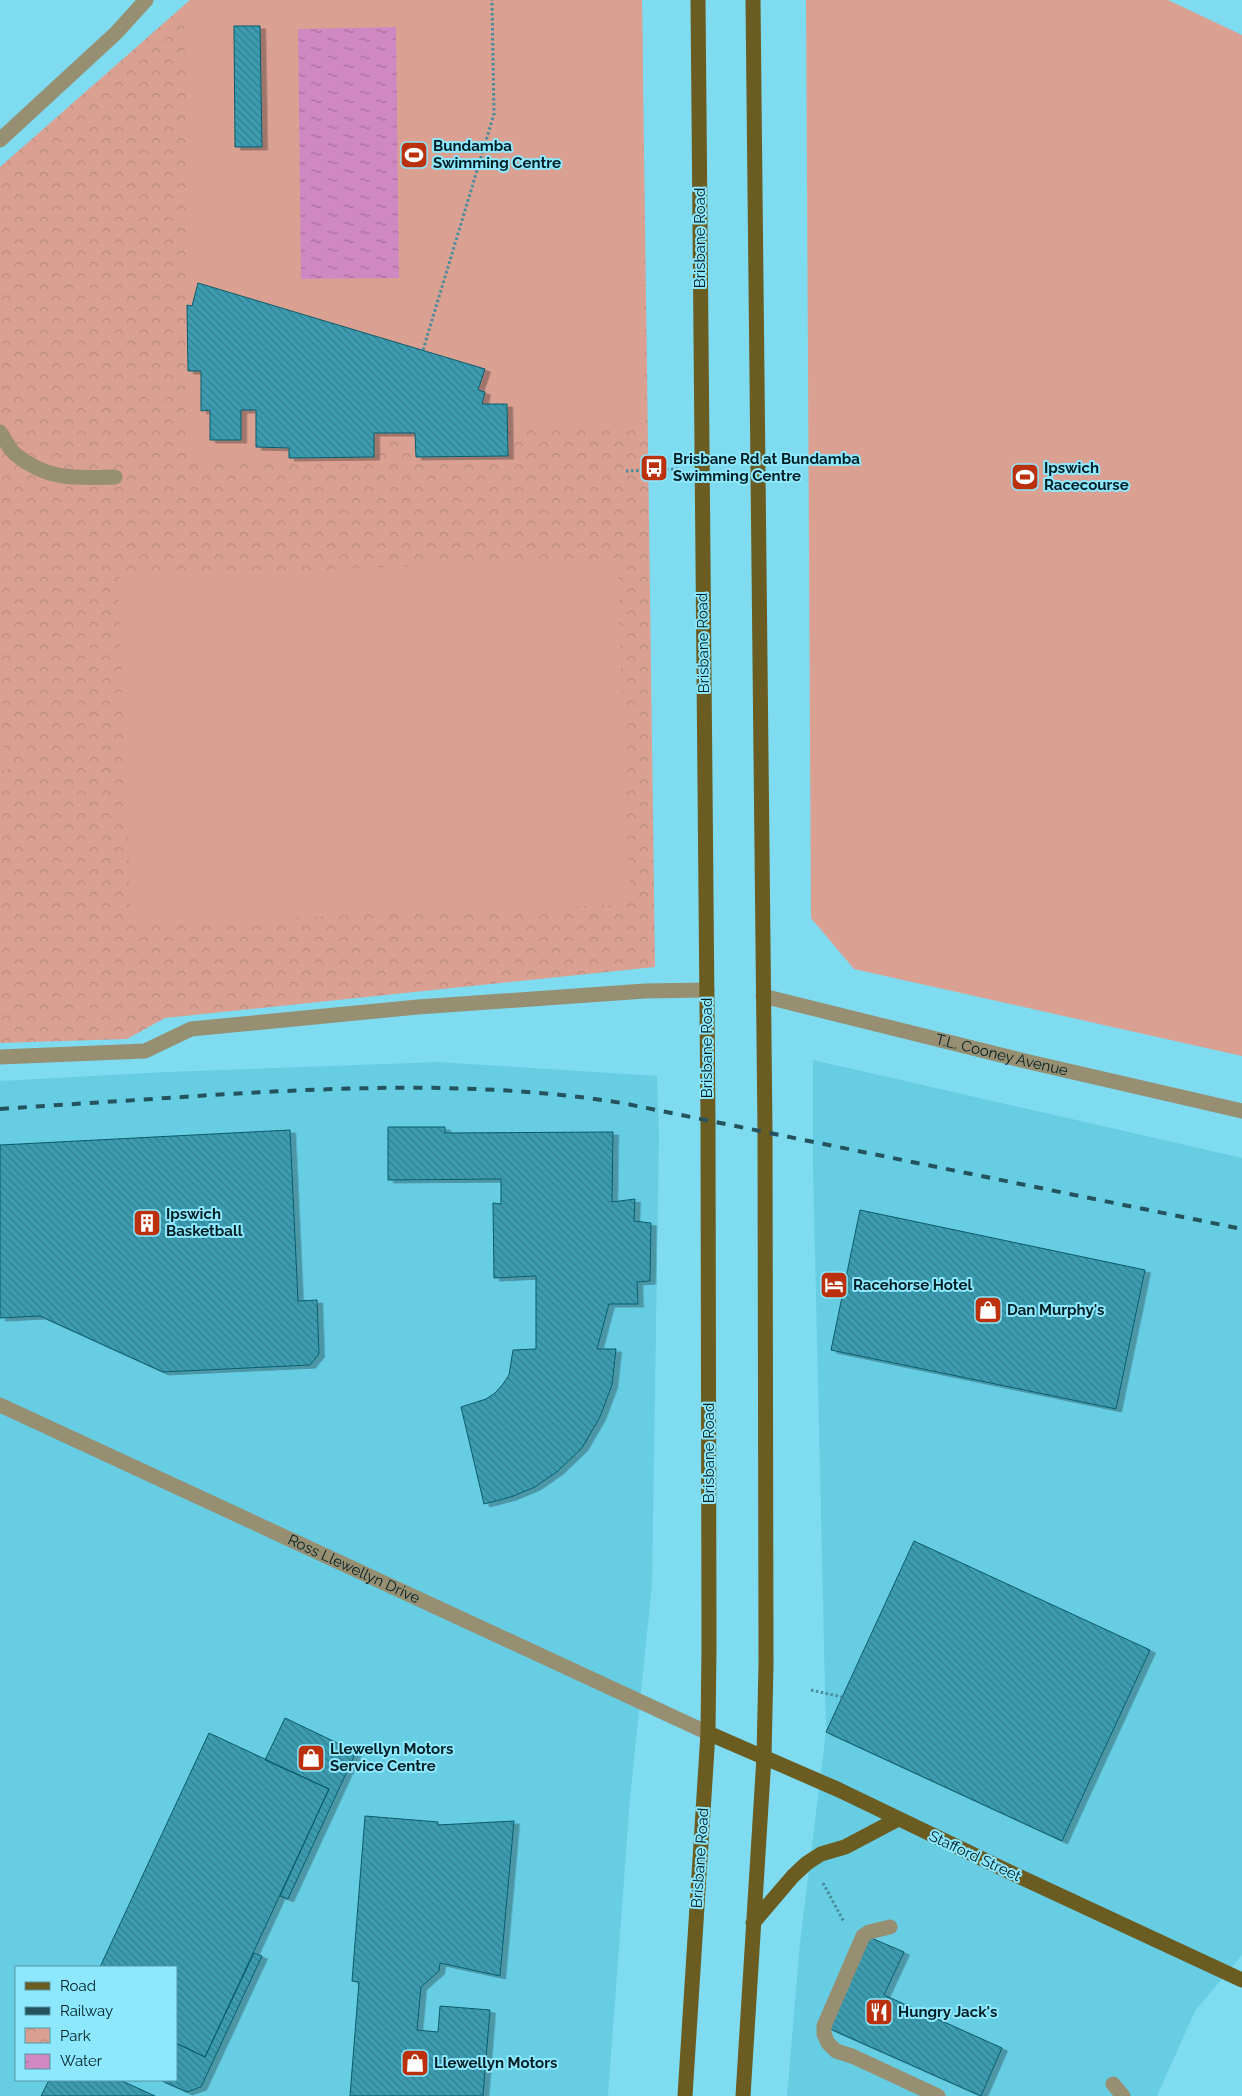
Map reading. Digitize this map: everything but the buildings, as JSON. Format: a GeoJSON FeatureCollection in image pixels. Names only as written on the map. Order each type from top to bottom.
{"type":"FeatureCollection","features":[{"type":"Feature","properties":{"kind":"main road","name":"Brisbane Road"},"geometry":{"type":"LineString","coordinates":[[685,2096],[708,1733],[707,990],[698,0]]}},
{"type":"Feature","properties":{"kind":"main road"},"geometry":{"type":"LineString","coordinates":[[743,2096],[764,1757],[766,1322],[754,0]]}},
{"type":"Feature","properties":{"kind":"main road","name":"Stafford Street"},"geometry":{"type":"LineString","coordinates":[[708,1733],[837,1789],[1242,1980]]}},
{"type":"Feature","properties":{"kind":"main road"},"geometry":{"type":"LineString","coordinates":[[753,1923],[793,1876],[807,1863],[821,1854],[845,1847],[898,1819]]}},
{"type":"Feature","properties":{"kind":"street"},"geometry":{"type":"LineString","coordinates":[[0,140],[116,33],[146,0]]}},
{"type":"Feature","properties":{"kind":"street"},"geometry":{"type":"LineString","coordinates":[[0,432],[14,454],[41,471],[66,478],[115,477]]}},
{"type":"Feature","properties":{"kind":"street"},"geometry":{"type":"LineString","coordinates":[[0,1057],[145,1051],[191,1029],[418,1007],[645,991],[707,990]]}},
{"type":"Feature","properties":{"kind":"street","name":"T.L. Cooney Avenue"},"geometry":{"type":"LineString","coordinates":[[762,996],[1016,1059],[1242,1111]]}},
{"type":"Feature","properties":{"kind":"street","name":"Ross Llewellyn Drive"},"geometry":{"type":"LineString","coordinates":[[0,1404],[708,1733]]}},
{"type":"Feature","properties":{"kind":"street"},"geometry":{"type":"LineString","coordinates":[[890,1927],[869,1932],[863,1936],[824,2026],[824,2034],[828,2043],[836,2051],[852,2056],[938,2096]]}},
{"type":"Feature","properties":{"kind":"street"},"geometry":{"type":"LineString","coordinates":[[1113,2084],[1123,2096]]}},
{"type":"Feature","properties":{"kind":"path"},"geometry":{"type":"LineString","coordinates":[[423,350],[494,114],[492,0]]}},
{"type":"Feature","properties":{"kind":"path"},"geometry":{"type":"LineString","coordinates":[[626,471],[701,469]]}},
{"type":"Feature","properties":{"kind":"path"},"geometry":{"type":"LineString","coordinates":[[811,1690],[842,1697]]}},
{"type":"Feature","properties":{"kind":"path"},"geometry":{"type":"LineString","coordinates":[[823,1883],[854,1939],[861,1944]]}},
{"type":"Feature","properties":{"kind":"shaded area"},"geometry":{"type":"Polygon","coordinates":[[[813,1060],[1242,1158],[1242,1955],[1195,2011],[1157,2096],[787,2096],[800,1943],[826,1732],[813,1167],[813,1060]]]}},
{"type":"Feature","properties":{"kind":"shaded area"},"geometry":{"type":"Polygon","coordinates":[[[438,1062],[657,1076],[659,1134],[652,1585],[630,1798],[608,2096],[0,2096],[0,1081],[167,1072],[438,1062]]]}},
{"type":"Feature","properties":{"kind":"green space"},"geometry":{"type":"Polygon","coordinates":[[[190,0],[642,0],[655,967],[165,1018],[127,1039],[0,1043],[0,167],[190,0]]]}},
{"type":"Feature","properties":{"kind":"green space","name":"Bundamba Swimming Centre"},"geometry":{"type":"Polygon","coordinates":[[[190,0],[642,0],[645,423],[508,428],[508,456],[416,457],[415,433],[375,433],[374,457],[189,458],[184,6],[190,0]]]}},
{"type":"Feature","properties":{"kind":"green space","name":"Ipswich Racecourse"},"geometry":{"type":"Polygon","coordinates":[[[806,0],[1168,0],[1242,35],[1242,1056],[854,969],[811,918],[806,0]]]}},
{"type":"Feature","properties":{"kind":"green space"},"geometry":{"type":"Polygon","coordinates":[[[617,558],[630,904],[131,924],[118,578],[617,558]]]}},
{"type":"Feature","properties":{"kind":"green space"},"geometry":{"type":"Polygon","coordinates":[[[0,731],[9,769],[0,771],[0,731]]]}},
{"type":"Feature","properties":{"kind":"water"},"geometry":{"type":"Polygon","coordinates":[[[396,27],[399,278],[301,279],[298,29],[396,27]]]}},
{"type":"Feature","properties":{"kind":"railway"},"geometry":{"type":"LineString","coordinates":[[0,1109],[211,1095],[365,1088],[468,1089],[571,1096],[622,1103],[1242,1229]]}},
{"type":"Feature","properties":{"kind":"place","name":"Bundamba Swimming Centre"},"geometry":{"type":"Point","coordinates":[414,155]}},
{"type":"Feature","properties":{"kind":"place","name":"Brisbane Rd at Bundamba Swimming Centre"},"geometry":{"type":"Point","coordinates":[654,468]}},
{"type":"Feature","properties":{"kind":"place","name":"Ipswich Racecourse"},"geometry":{"type":"Point","coordinates":[1025,477]}},
{"type":"Feature","properties":{"kind":"place","name":"Ipswich Basketball"},"geometry":{"type":"Point","coordinates":[147,1223]}},
{"type":"Feature","properties":{"kind":"place","name":"Racehorse Hotel"},"geometry":{"type":"Point","coordinates":[834,1285]}},
{"type":"Feature","properties":{"kind":"place","name":"Dan Murphy's"},"geometry":{"type":"Point","coordinates":[988,1310]}},
{"type":"Feature","properties":{"kind":"place","name":"Llewellyn Motors Service Centre"},"geometry":{"type":"Point","coordinates":[311,1758]}},
{"type":"Feature","properties":{"kind":"place","name":"Hungry Jack's"},"geometry":{"type":"Point","coordinates":[879,2012]}},
{"type":"Feature","properties":{"kind":"place","name":"Llewellyn Motors"},"geometry":{"type":"Point","coordinates":[415,2063]}}]}
